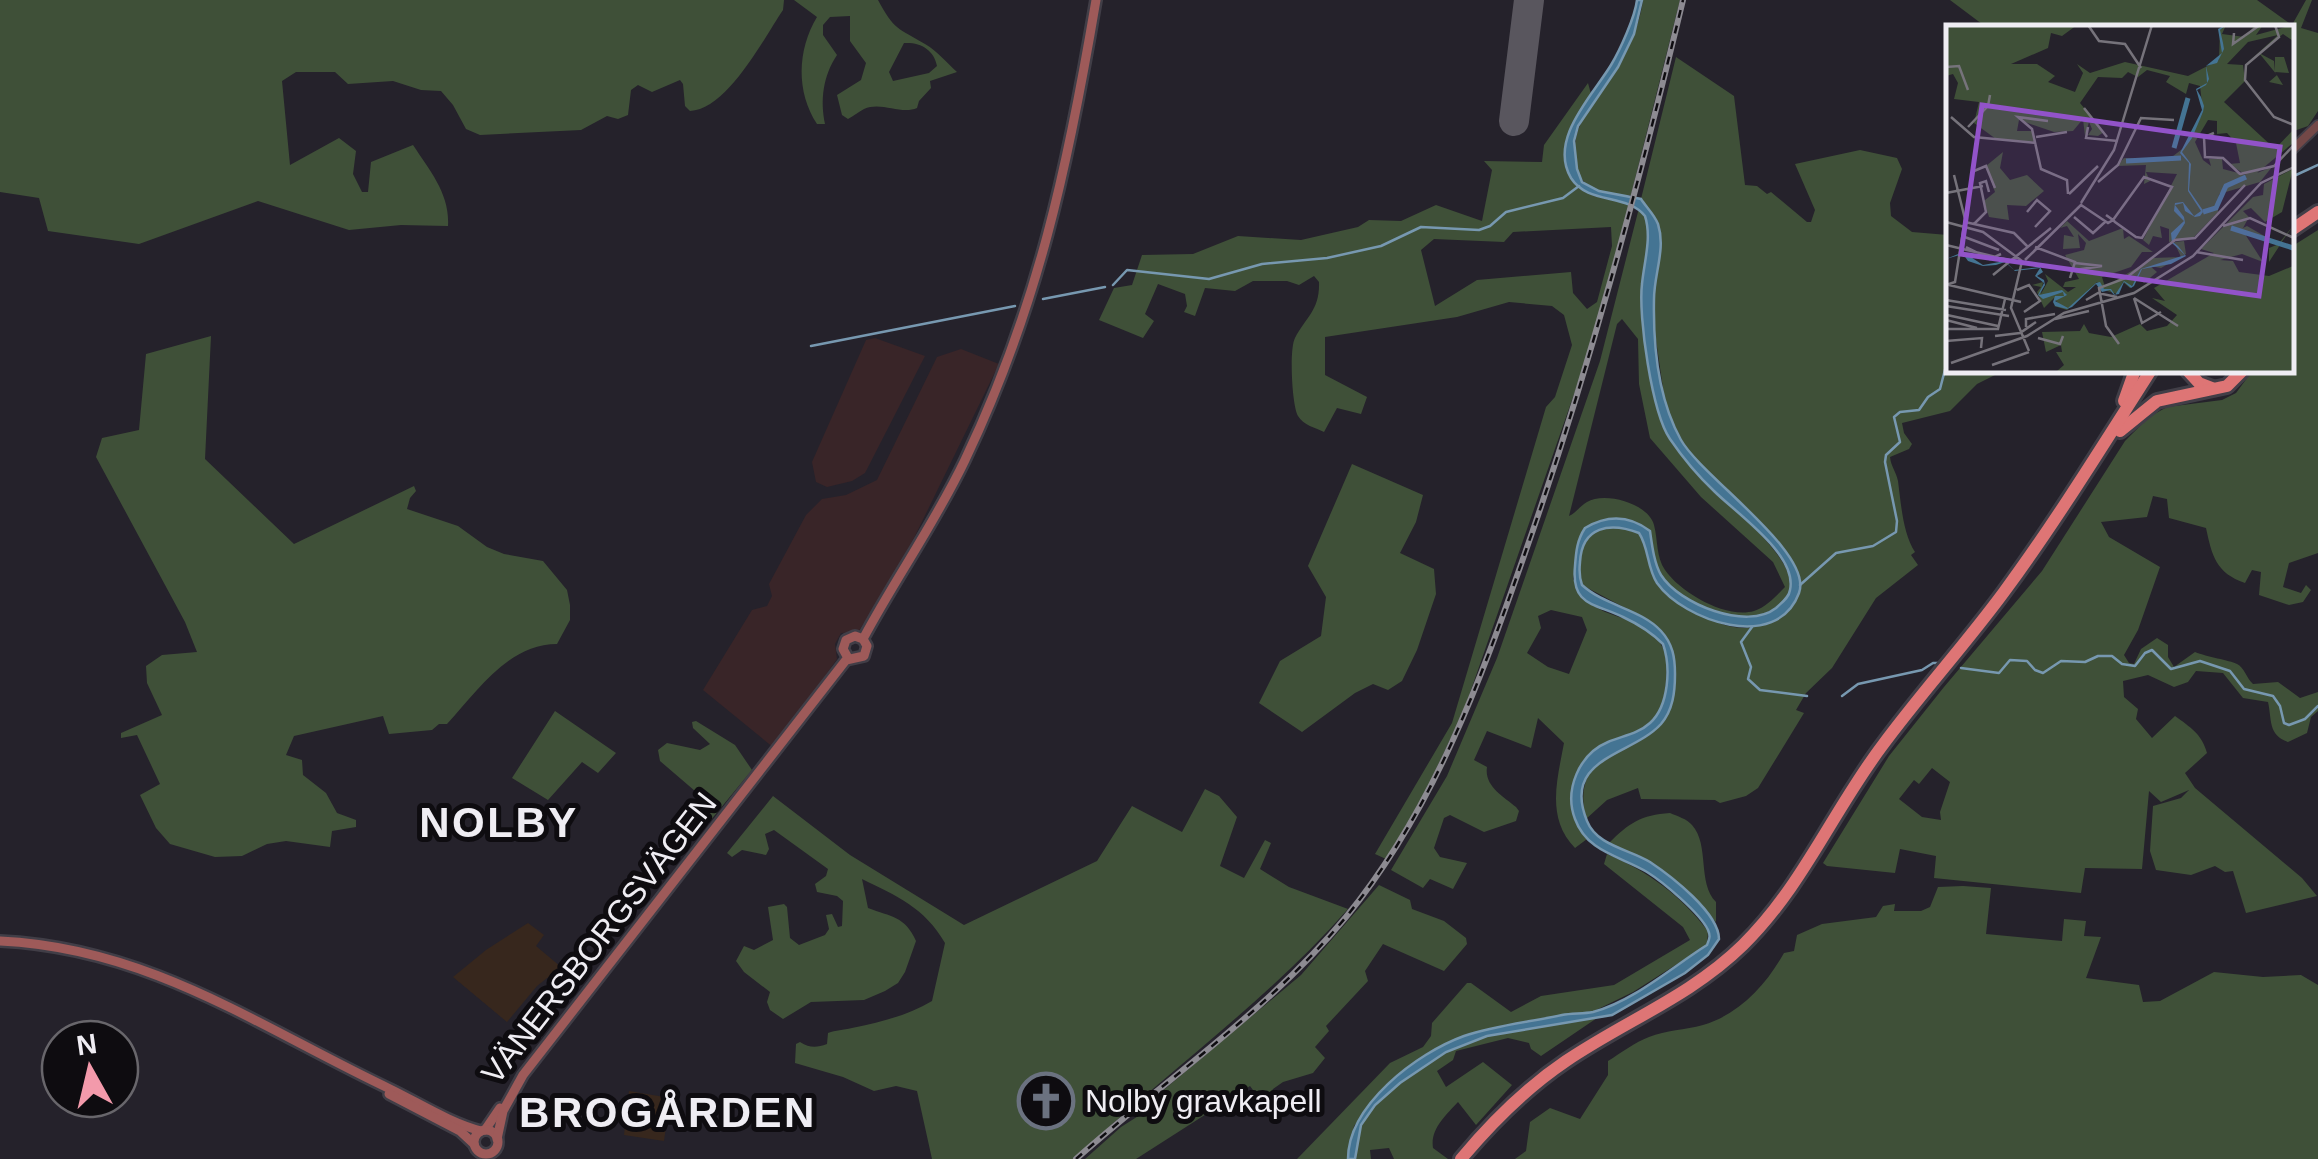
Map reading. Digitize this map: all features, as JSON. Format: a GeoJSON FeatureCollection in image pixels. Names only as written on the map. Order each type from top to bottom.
{"type":"FeatureCollection","features":[{"type":"Feature","properties":{"kind":"highway"},"geometry":{"type":"LineString","coordinates":[[2293,220],[2318,204]]}},
{"type":"Feature","properties":{"kind":"highway"},"geometry":{"type":"LineString","coordinates":[[2293,229],[2318,212]]}},
{"type":"Feature","properties":{"kind":"highway"},"geometry":{"type":"LineString","coordinates":[[2116,431],[2133,372]]}},
{"type":"Feature","properties":{"kind":"highway"},"geometry":{"type":"LineString","coordinates":[[1470,1159],[1515,1110],[1544,1086],[1699,991],[1774,922],[1817,862],[1884,754],[1997,614],[2150,372]]}},
{"type":"Feature","properties":{"kind":"highway"},"geometry":{"type":"LineString","coordinates":[[1461,1159],[1509,1106],[1540,1080],[1567,1060],[1696,985],[1728,959],[1773,912],[1808,865],[1880,748],[2006,590],[2158,372]]}},
{"type":"Feature","properties":{"kind":"highway"},"geometry":{"type":"LineString","coordinates":[[2190,372],[2199,383],[2220,388]]}},
{"type":"Feature","properties":{"kind":"highway"},"geometry":{"type":"LineString","coordinates":[[2116,431],[2157,401],[2220,388],[2241,372]]}},
{"type":"Feature","properties":{"kind":"main road","name":"VÄNERSBORGSVÄGEN"},"geometry":{"type":"LineString","coordinates":[[862,639],[942,506],[1008,362],[1062,185],[1096,0]]}},
{"type":"Feature","properties":{"kind":"main road","name":"VÄNERSBORGSVÄGEN"},"geometry":{"type":"LineString","coordinates":[[855,636],[862,639],[865,654],[856,660],[848,658],[843,649],[846,640],[855,636]]}},
{"type":"Feature","properties":{"kind":"main road","name":"VÄNERSBORGSVÄGEN"},"geometry":{"type":"LineString","coordinates":[[497,1138],[503,1111],[523,1075],[848,658]]}},
{"type":"Feature","properties":{"kind":"main road","name":"VÄNERSBORGSVÄGEN"},"geometry":{"type":"LineString","coordinates":[[483,1130],[529,1059],[685,860],[755,778]]}},
{"type":"Feature","properties":{"kind":"main road"},"geometry":{"type":"LineString","coordinates":[[0,941],[54,944],[140,966],[208,996],[460,1131],[485,1156],[496,1147],[497,1138],[483,1130],[334,1062]]}},
{"type":"Feature","properties":{"kind":"main road"},"geometry":{"type":"LineString","coordinates":[[473,1159],[474,1138],[483,1130]]}},
{"type":"Feature","properties":{"kind":"street"},"geometry":{"type":"LineString","coordinates":[[2293,149],[2318,125]]}},
{"type":"Feature","properties":{"kind":"shaded area"},"geometry":{"type":"Polygon","coordinates":[[[875,338],[925,356],[865,473],[852,481],[827,487],[816,482],[812,462],[866,340],[875,338]]]}},
{"type":"Feature","properties":{"kind":"shaded area"},"geometry":{"type":"Polygon","coordinates":[[[961,349],[999,364],[914,538],[875,607],[858,632],[841,633],[835,644],[837,659],[774,748],[703,690],[752,610],[767,606],[772,596],[769,584],[806,515],[822,499],[846,495],[877,480],[937,357],[961,349]]]}},
{"type":"Feature","properties":{"kind":"shaded area"},"geometry":{"type":"Polygon","coordinates":[[[528,923],[544,935],[536,946],[561,967],[537,986],[507,1022],[453,977],[528,923]]]}},
{"type":"Feature","properties":{"kind":"shaded area"},"geometry":{"type":"Polygon","coordinates":[[[629,1091],[670,1098],[664,1141],[624,1135],[629,1091]]]}},
{"type":"Feature","properties":{"kind":"green space"},"geometry":{"type":"Polygon","coordinates":[[[0,0],[784,0],[783,10],[743,71],[704,108],[690,111],[685,106],[680,80],[652,92],[638,85],[631,90],[628,115],[618,119],[607,116],[581,130],[480,135],[466,129],[441,91],[421,90],[393,81],[348,84],[335,72],[296,72],[282,81],[290,165],[339,138],[356,151],[353,174],[362,192],[368,192],[371,162],[413,145],[442,193],[448,226],[349,230],[258,201],[139,244],[48,231],[39,198],[0,192],[0,0]]]}},
{"type":"Feature","properties":{"kind":"green space"},"geometry":{"type":"Polygon","coordinates":[[[794,0],[878,0],[897,27],[929,47],[957,72],[930,81],[931,88],[917,108],[871,107],[848,119],[842,115],[837,95],[861,80],[866,63],[850,41],[850,16],[830,17],[823,25],[823,35],[837,55],[824,88],[825,124],[817,124],[805,98],[802,71],[806,43],[817,17],[794,0]],[[904,43],[889,72],[893,81],[929,73],[937,66],[930,51],[904,43]]]}},
{"type":"Feature","properties":{"kind":"green space"},"geometry":{"type":"Polygon","coordinates":[[[1643,0],[1680,0],[1631,195],[1618,195],[1594,189],[1582,179],[1576,165],[1576,137],[1586,112],[1627,51],[1643,0]]]}},
{"type":"Feature","properties":{"kind":"green space"},"geometry":{"type":"Polygon","coordinates":[[[1950,0],[2257,0],[2292,25],[1983,25],[1950,0]]]}},
{"type":"Feature","properties":{"kind":"green space"},"geometry":{"type":"Polygon","coordinates":[[[2306,0],[2312,0],[2301,28],[2318,33],[2318,111],[2308,126],[2293,131],[2292,25],[2306,0]]]}},
{"type":"Feature","properties":{"kind":"green space"},"geometry":{"type":"Polygon","coordinates":[[[1676,57],[1734,96],[1745,185],[1771,192],[1807,222],[1811,222],[1815,210],[1795,164],[1860,150],[1897,158],[1902,169],[1890,203],[1891,216],[1912,232],[1946,235],[1946,372],[2001,372],[1977,384],[1950,411],[1902,423],[1912,444],[1890,457],[1905,528],[1915,552],[1911,555],[1918,565],[1876,598],[1832,668],[1806,693],[1796,710],[1804,713],[1758,788],[1746,796],[1720,803],[1641,799],[1638,788],[1607,800],[1586,819],[1583,794],[1588,777],[1598,764],[1657,729],[1668,714],[1673,683],[1673,652],[1646,619],[1582,585],[1582,550],[1592,534],[1608,528],[1639,533],[1650,567],[1664,586],[1695,611],[1731,626],[1751,628],[1777,618],[1791,606],[1801,586],[1788,554],[1687,450],[1666,409],[1655,333],[1661,240],[1659,226],[1641,199],[1676,57]]]}},
{"type":"Feature","properties":{"kind":"green space"},"geometry":{"type":"Polygon","coordinates":[[[1588,83],[1591,94],[1571,134],[1572,180],[1594,196],[1629,204],[1626,220],[1588,354],[1464,710],[1422,799],[1386,859],[1375,854],[1452,723],[1546,407],[1555,397],[1572,345],[1564,315],[1552,306],[1509,302],[1457,317],[1325,337],[1325,375],[1367,397],[1361,414],[1337,408],[1324,432],[1298,416],[1292,377],[1295,338],[1317,300],[1319,282],[1314,276],[1299,285],[1253,281],[1235,291],[1205,288],[1195,316],[1184,312],[1185,294],[1158,284],[1145,314],[1154,321],[1143,338],[1099,320],[1114,288],[1132,285],[1142,255],[1193,254],[1238,236],[1301,240],[1358,227],[1369,220],[1401,221],[1436,205],[1482,221],[1492,170],[1484,161],[1542,162],[1544,145],[1588,83]],[[1611,227],[1513,232],[1504,242],[1434,239],[1421,250],[1435,306],[1477,280],[1571,272],[1573,293],[1587,309],[1597,302],[1612,246],[1611,227]]]}},
{"type":"Feature","properties":{"kind":"green space"},"geometry":{"type":"Polygon","coordinates":[[[1639,208],[1645,217],[1648,237],[1642,289],[1645,343],[1650,380],[1666,431],[1695,469],[1777,554],[1788,573],[1790,593],[1764,614],[1715,611],[1683,596],[1662,575],[1650,531],[1618,519],[1585,528],[1573,579],[1592,604],[1639,624],[1665,651],[1661,707],[1646,727],[1602,745],[1581,764],[1573,801],[1587,839],[1575,848],[1557,812],[1564,743],[1538,718],[1531,748],[1487,731],[1474,760],[1487,767],[1491,785],[1519,811],[1516,821],[1484,832],[1450,815],[1444,818],[1434,848],[1440,857],[1467,863],[1453,889],[1430,879],[1423,888],[1391,870],[1447,776],[1497,658],[1600,361],[1639,208]],[[1622,319],[1617,324],[1569,516],[1595,499],[1615,499],[1635,506],[1654,525],[1662,565],[1672,579],[1718,608],[1743,612],[1759,609],[1785,587],[1773,562],[1701,497],[1650,438],[1639,384],[1638,339],[1622,319]],[[1551,610],[1538,616],[1541,628],[1527,653],[1548,667],[1569,674],[1587,630],[1582,617],[1551,610]]]}},
{"type":"Feature","properties":{"kind":"green space"},"geometry":{"type":"Polygon","coordinates":[[[2318,230],[2318,553],[2289,563],[2283,587],[2301,593],[2306,585],[2311,590],[2303,602],[2289,605],[2259,595],[2261,572],[2252,570],[2245,583],[2221,569],[2206,528],[2169,518],[2167,499],[2153,496],[2147,517],[2101,522],[2109,537],[2160,567],[2138,630],[2124,655],[2129,663],[2134,664],[2141,649],[2157,638],[2168,645],[2168,657],[2174,667],[2195,652],[2237,664],[2253,684],[2278,682],[2300,698],[2318,692],[2318,711],[2311,717],[2307,733],[2288,742],[2274,731],[2268,702],[2243,698],[2223,673],[2196,671],[2188,682],[2174,687],[2148,675],[2123,681],[2124,697],[2138,709],[2136,719],[2152,738],[2175,716],[2195,732],[2207,753],[2185,773],[2195,788],[2302,878],[2317,896],[2246,913],[2233,871],[2225,872],[2215,866],[2191,875],[2156,870],[2150,851],[2153,806],[2181,798],[2189,790],[2161,802],[2149,791],[2142,869],[2085,868],[2081,893],[1934,878],[1936,856],[1900,849],[1895,873],[1823,863],[1889,756],[2042,571],[2125,441],[2149,417],[2167,407],[2222,400],[2236,393],[2252,372],[2293,372],[2293,246],[2318,230]],[[1932,768],[1919,784],[1914,780],[1899,799],[1922,817],[1941,820],[1950,782],[1932,768]]]}},
{"type":"Feature","properties":{"kind":"green space"},"geometry":{"type":"Polygon","coordinates":[[[211,336],[205,459],[294,544],[414,486],[416,491],[407,509],[458,526],[504,554],[543,561],[567,590],[570,620],[557,644],[539,646],[509,661],[447,724],[432,730],[389,734],[383,716],[294,736],[286,755],[302,760],[303,775],[326,793],[337,813],[356,820],[356,827],[332,831],[330,847],[286,841],[267,844],[242,856],[215,857],[170,844],[156,828],[140,795],[160,784],[137,735],[121,738],[121,733],[162,715],[147,683],[146,666],[162,655],[197,652],[185,622],[96,457],[102,438],[139,430],[146,354],[211,336]]]}},
{"type":"Feature","properties":{"kind":"green space"},"geometry":{"type":"Polygon","coordinates":[[[1352,464],[1423,495],[1416,522],[1400,553],[1434,569],[1436,594],[1402,681],[1388,690],[1373,684],[1355,693],[1302,732],[1259,703],[1280,661],[1321,636],[1326,597],[1308,566],[1352,464]]]}},
{"type":"Feature","properties":{"kind":"green space"},"geometry":{"type":"Polygon","coordinates":[[[555,711],[616,753],[598,773],[582,762],[548,800],[512,778],[555,711]]]}},
{"type":"Feature","properties":{"kind":"green space"},"geometry":{"type":"Polygon","coordinates":[[[692,722],[735,745],[752,770],[710,821],[704,811],[709,803],[660,761],[658,750],[667,743],[700,750],[710,744],[693,728],[692,722]]]}},
{"type":"Feature","properties":{"kind":"green space"},"geometry":{"type":"Polygon","coordinates":[[[1205,789],[1219,796],[1237,817],[1220,866],[1244,878],[1265,840],[1271,843],[1260,869],[1289,887],[1348,909],[1249,1007],[1074,1159],[932,1159],[917,1091],[896,1086],[874,1091],[795,1063],[796,1044],[800,1042],[816,1047],[827,1044],[828,1033],[893,1018],[932,1001],[945,943],[929,921],[898,897],[862,879],[868,908],[902,922],[916,941],[898,983],[864,1000],[811,1002],[783,1019],[770,1010],[770,992],[736,961],[744,946],[754,950],[773,940],[768,907],[787,907],[790,938],[799,945],[825,935],[829,929],[826,915],[832,914],[838,927],[842,926],[843,901],[817,892],[815,884],[826,876],[828,869],[774,830],[765,834],[769,849],[766,855],[742,850],[732,857],[727,853],[773,796],[850,855],[964,925],[1097,861],[1132,806],[1182,832],[1205,789]]]}},
{"type":"Feature","properties":{"kind":"green space"},"geometry":{"type":"Polygon","coordinates":[[[1670,813],[1687,821],[1697,833],[1707,885],[1716,902],[1716,922],[1663,872],[1609,843],[1636,821],[1670,813]]]}},
{"type":"Feature","properties":{"kind":"green space"},"geometry":{"type":"Polygon","coordinates":[[[1607,854],[1650,877],[1686,906],[1708,931],[1707,945],[1633,992],[1592,1012],[1532,1020],[1436,1051],[1389,1084],[1354,1126],[1348,1159],[1297,1159],[1390,1063],[1423,1047],[1431,1036],[1432,1023],[1467,983],[1511,1012],[1541,996],[1614,985],[1690,940],[1683,927],[1604,864],[1607,854]]]}},
{"type":"Feature","properties":{"kind":"green space"},"geometry":{"type":"Polygon","coordinates":[[[1379,885],[1410,900],[1412,909],[1444,921],[1466,938],[1467,944],[1444,971],[1383,944],[1365,971],[1368,981],[1326,1026],[1329,1031],[1315,1047],[1325,1058],[1313,1073],[1283,1082],[1273,1089],[1264,1105],[1250,1086],[1136,1159],[1085,1159],[1121,1127],[1151,1108],[1148,1103],[1301,975],[1379,885]]]}},
{"type":"Feature","properties":{"kind":"green space"},"geometry":{"type":"Polygon","coordinates":[[[1938,887],[1991,888],[1986,934],[2062,941],[2064,919],[2086,921],[2084,936],[2101,937],[2086,978],[2139,985],[2143,1002],[2160,1001],[2214,972],[2263,977],[2301,975],[2318,985],[2318,1159],[1515,1159],[1526,1151],[1530,1122],[1550,1108],[1580,1119],[1608,1075],[1608,1061],[1644,1039],[1703,1025],[1740,1006],[1760,987],[1784,953],[1794,951],[1797,935],[1822,924],[1876,917],[1883,906],[1895,904],[1894,911],[1921,911],[1930,907],[1938,887]]]}},
{"type":"Feature","properties":{"kind":"green space"},"geometry":{"type":"Polygon","coordinates":[[[1597,1018],[1541,1056],[1529,1043],[1508,1038],[1456,1051],[1453,1060],[1437,1071],[1446,1087],[1483,1062],[1512,1085],[1476,1125],[1458,1102],[1444,1117],[1436,1129],[1433,1148],[1448,1159],[1394,1159],[1389,1148],[1370,1150],[1371,1159],[1355,1159],[1361,1125],[1371,1109],[1429,1061],[1461,1044],[1490,1035],[1597,1018]]]}},
{"type":"Feature","properties":{"kind":"water"},"geometry":{"type":"Polygon","coordinates":[[[1637,0],[1642,0],[1634,34],[1618,67],[1578,126],[1574,141],[1577,169],[1582,182],[1599,191],[1641,199],[1656,220],[1661,243],[1654,299],[1656,354],[1673,424],[1693,456],[1754,515],[1790,557],[1799,576],[1799,593],[1788,611],[1771,622],[1730,625],[1708,619],[1670,597],[1657,583],[1639,533],[1608,528],[1592,534],[1582,550],[1582,585],[1643,617],[1661,631],[1672,651],[1675,681],[1665,719],[1648,735],[1591,771],[1584,783],[1582,800],[1587,821],[1598,836],[1650,862],[1681,886],[1711,918],[1719,939],[1708,955],[1685,973],[1612,1015],[1487,1036],[1446,1052],[1375,1105],[1361,1125],[1355,1159],[1348,1159],[1351,1139],[1372,1101],[1426,1055],[1476,1032],[1608,1007],[1652,983],[1707,945],[1709,939],[1704,923],[1671,890],[1588,839],[1575,819],[1571,796],[1576,774],[1589,755],[1608,742],[1635,732],[1656,716],[1665,697],[1667,675],[1663,644],[1634,622],[1587,601],[1577,589],[1576,551],[1585,528],[1618,519],[1650,531],[1661,575],[1682,596],[1714,611],[1748,617],[1763,614],[1776,608],[1790,590],[1785,563],[1775,549],[1696,473],[1663,426],[1652,387],[1642,318],[1648,241],[1645,216],[1628,204],[1587,192],[1571,178],[1565,163],[1569,133],[1619,51],[1637,0]]]}},
{"type":"Feature","properties":{"kind":"waterway"},"geometry":{"type":"LineString","coordinates":[[2296,175],[2318,165]]}},
{"type":"Feature","properties":{"kind":"waterway"},"geometry":{"type":"LineString","coordinates":[[1113,285],[1127,270],[1209,279],[1262,264],[1327,258],[1381,246],[1421,227],[1479,230],[1506,212],[1563,198],[1579,186]]}},
{"type":"Feature","properties":{"kind":"waterway"},"geometry":{"type":"LineString","coordinates":[[1043,299],[1105,287]]}},
{"type":"Feature","properties":{"kind":"waterway"},"geometry":{"type":"LineString","coordinates":[[811,346],[1015,306]]}},
{"type":"Feature","properties":{"kind":"waterway"},"geometry":{"type":"LineString","coordinates":[[1800,585],[1836,553],[1873,546],[1896,532],[1885,462],[1886,455],[1900,442],[1894,417],[1900,412],[1919,410],[1940,389],[1946,366]]}},
{"type":"Feature","properties":{"kind":"waterway"},"geometry":{"type":"LineString","coordinates":[[1752,627],[1741,642],[1751,667],[1748,679],[1760,690],[1807,696]]}},
{"type":"Feature","properties":{"kind":"waterway"},"geometry":{"type":"LineString","coordinates":[[1961,668],[1999,673],[2010,660],[2027,661],[2043,673],[2061,661],[2085,662],[2098,656],[2112,656],[2122,664],[2135,666],[2152,650],[2171,669],[2200,661],[2230,671],[2244,689],[2273,696],[2284,723],[2289,725],[2305,719],[2318,706]]}},
{"type":"Feature","properties":{"kind":"waterway"},"geometry":{"type":"LineString","coordinates":[[1842,696],[1858,684],[1942,663]]}},
{"type":"Feature","properties":{"kind":"runway"},"geometry":{"type":"LineString","coordinates":[[1514,121],[1529,0]]}},
{"type":"Feature","properties":{"kind":"railway"},"geometry":{"type":"LineString","coordinates":[[1076,1159],[1250,1013],[1316,951],[1377,876],[1429,788],[1472,696],[1548,485],[1611,278],[1683,0]]}},
{"type":"Feature","properties":{"kind":"place","name":"Nolby gravkapell"},"geometry":{"type":"Point","coordinates":[1046,1101]}},
{"type":"Feature","properties":{"kind":"district","name":"NOLBY"},"geometry":{"type":"Point","coordinates":[499,822]}},
{"type":"Feature","properties":{"kind":"district","name":"BROGÅRDEN"},"geometry":{"type":"Point","coordinates":[668,1112]}}]}
